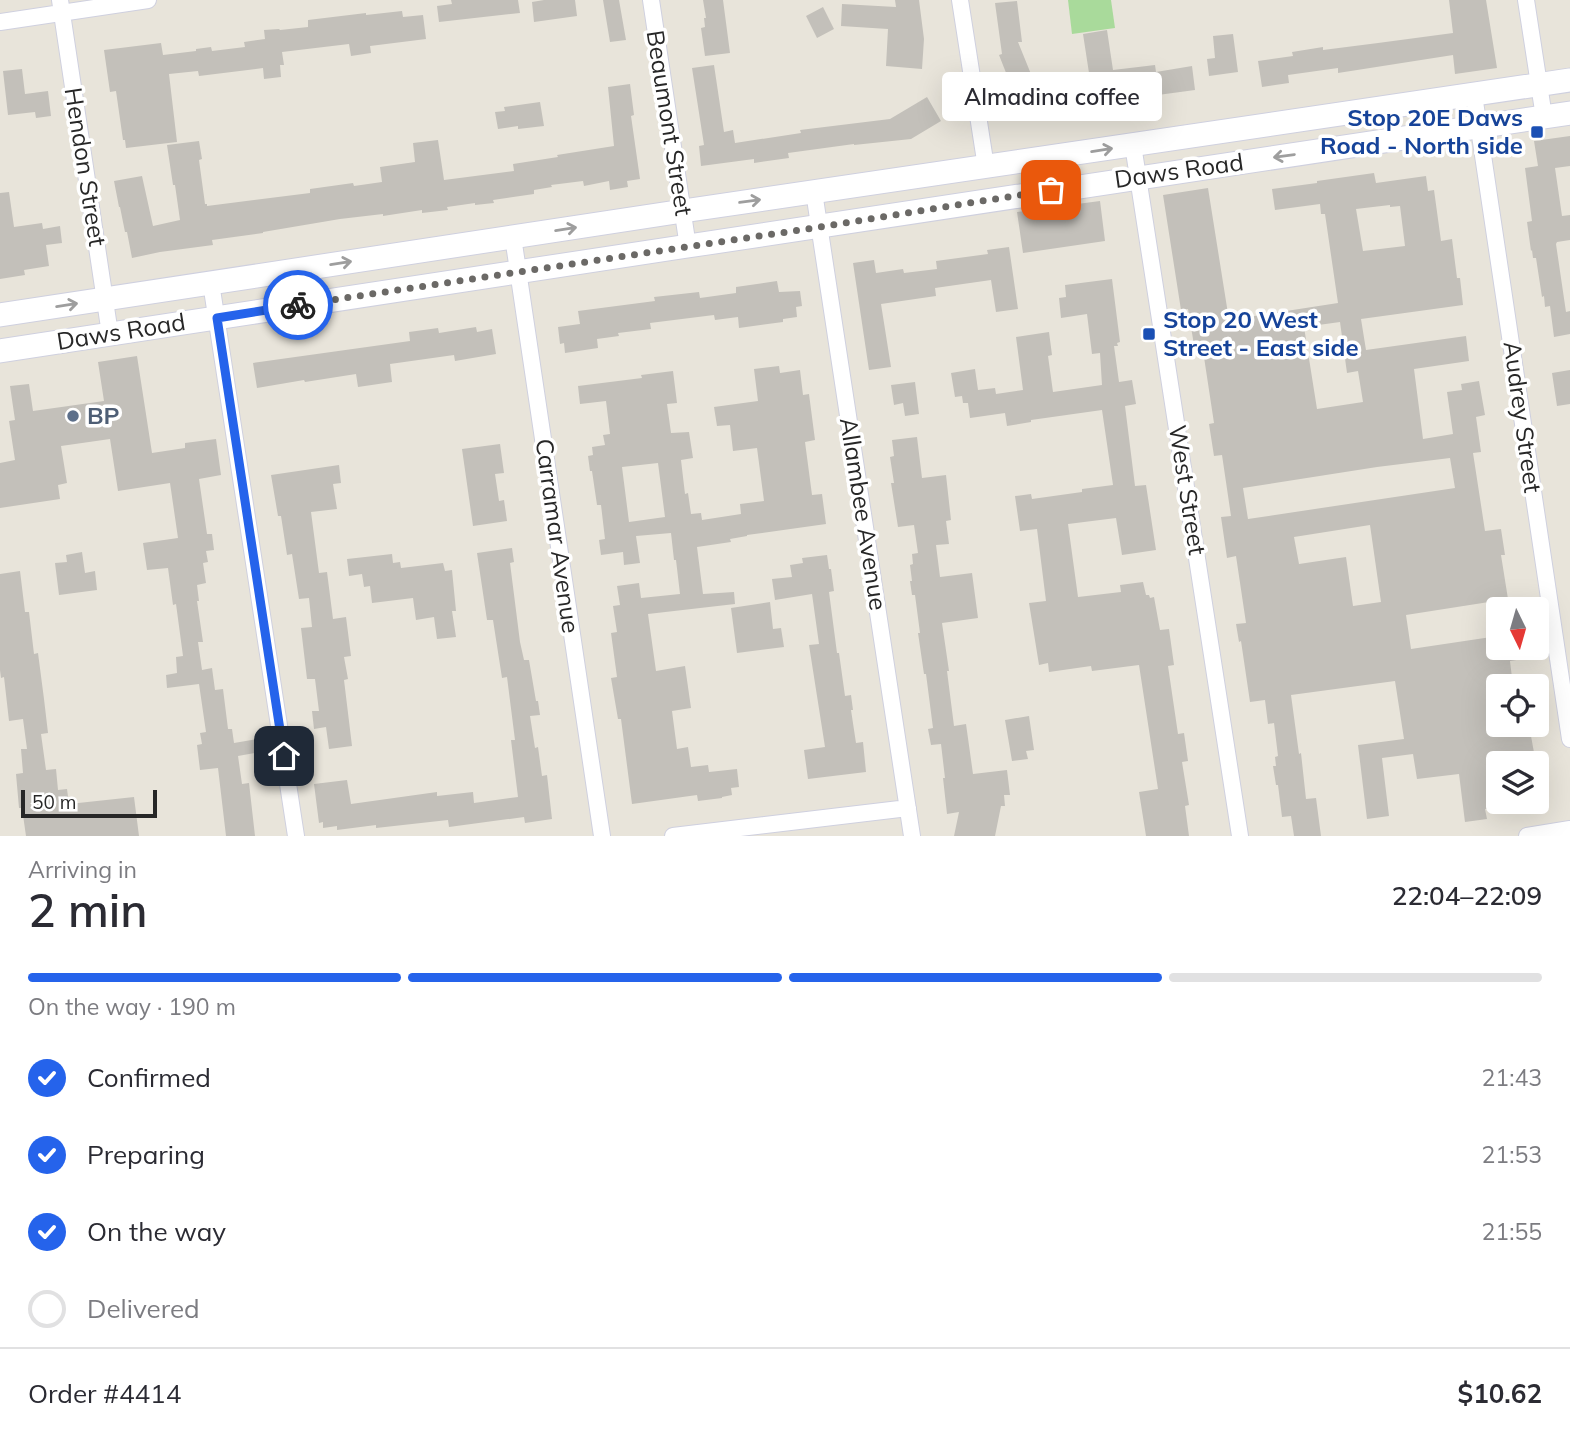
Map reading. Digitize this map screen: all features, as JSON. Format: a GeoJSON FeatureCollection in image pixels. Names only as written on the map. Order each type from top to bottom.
{"type":"FeatureCollection","features":[{"type":"Feature","properties":{"kind":"main road","name":"Daws Road"},"geometry":{"type":"LineString","coordinates":[[0,315],[1570,80]]}},
{"type":"Feature","properties":{"kind":"main road","name":"Daws Road"},"geometry":{"type":"LineString","coordinates":[[0,351],[1570,113]]}},
{"type":"Feature","properties":{"kind":"street"},"geometry":{"type":"LineString","coordinates":[[0,22],[61,7],[148,0]]}},
{"type":"Feature","properties":{"kind":"street","name":"Beaumont Street"},"geometry":{"type":"LineString","coordinates":[[651,0],[688,247]]}},
{"type":"Feature","properties":{"kind":"street"},"geometry":{"type":"LineString","coordinates":[[960,0],[986,167]]}},
{"type":"Feature","properties":{"kind":"street"},"geometry":{"type":"LineString","coordinates":[[1526,0],[1544,117]]}},
{"type":"Feature","properties":{"kind":"street","name":"Hendon Street"},"geometry":{"type":"LineString","coordinates":[[61,7],[110,334]]}},
{"type":"Feature","properties":{"kind":"street","name":"Audrey Street"},"geometry":{"type":"LineString","coordinates":[[1474,94],[1570,739]]}},
{"type":"Feature","properties":{"kind":"street","name":"West Street"},"geometry":{"type":"LineString","coordinates":[[1133,145],[1240,836]]}},
{"type":"Feature","properties":{"kind":"street","name":"Allambee Avenue"},"geometry":{"type":"LineString","coordinates":[[814,192],[912,836]]}},
{"type":"Feature","properties":{"kind":"street","name":"Carramar Avenue"},"geometry":{"type":"LineString","coordinates":[[513,237],[602,836]]}},
{"type":"Feature","properties":{"kind":"street"},"geometry":{"type":"LineString","coordinates":[[211,283],[296,836]]}},
{"type":"Feature","properties":{"kind":"street"},"geometry":{"type":"LineString","coordinates":[[673,836],[908,808]]}},
{"type":"Feature","properties":{"kind":"street"},"geometry":{"type":"LineString","coordinates":[[1527,836],[1570,829]]}},
{"type":"Feature","properties":{"kind":"green space"},"geometry":{"type":"Polygon","coordinates":[[[1068,0],[1111,0],[1115,28],[1072,34],[1068,0]]]}},
{"type":"Feature","properties":{"kind":"building"},"geometry":{"type":"Polygon","coordinates":[[[451,0],[518,0],[520,13],[439,22],[437,6],[452,4],[451,0]]]}},
{"type":"Feature","properties":{"kind":"building"},"geometry":{"type":"Polygon","coordinates":[[[575,0],[577,16],[534,22],[532,2],[575,0]]]}},
{"type":"Feature","properties":{"kind":"building"},"geometry":{"type":"Polygon","coordinates":[[[603,0],[619,0],[626,40],[610,42],[603,0]]]}},
{"type":"Feature","properties":{"kind":"building"},"geometry":{"type":"Polygon","coordinates":[[[703,0],[723,0],[730,53],[705,56],[701,28],[705,27],[706,18],[703,0]]]}},
{"type":"Feature","properties":{"kind":"building"},"geometry":{"type":"Polygon","coordinates":[[[895,0],[919,0],[924,39],[922,69],[886,66],[888,29],[841,26],[842,4],[896,7],[895,0]]]}},
{"type":"Feature","properties":{"kind":"building"},"geometry":{"type":"Polygon","coordinates":[[[1449,0],[1486,0],[1497,68],[1455,74],[1453,55],[1338,73],[1338,68],[1288,75],[1289,83],[1262,87],[1258,61],[1293,56],[1292,52],[1323,47],[1323,50],[1453,33],[1449,0]]]}},
{"type":"Feature","properties":{"kind":"building"},"geometry":{"type":"Polygon","coordinates":[[[1017,1],[1022,42],[1018,42],[1035,84],[1014,93],[999,55],[1002,54],[995,3],[1017,1]]]}},
{"type":"Feature","properties":{"kind":"building"},"geometry":{"type":"Polygon","coordinates":[[[823,7],[834,29],[817,38],[806,16],[823,7]]]}},
{"type":"Feature","properties":{"kind":"building"},"geometry":{"type":"Polygon","coordinates":[[[402,11],[403,17],[423,15],[426,39],[370,46],[371,53],[351,56],[349,44],[282,52],[284,65],[280,65],[281,77],[264,79],[263,68],[199,76],[198,71],[169,74],[177,142],[126,148],[116,91],[110,92],[104,50],[161,43],[163,55],[211,47],[212,51],[245,47],[244,42],[265,39],[264,30],[308,27],[308,20],[402,11]]]}},
{"type":"Feature","properties":{"kind":"building"},"geometry":{"type":"Polygon","coordinates":[[[1107,30],[1113,70],[1155,65],[1156,72],[1192,66],[1195,90],[1143,97],[1144,105],[1075,114],[1038,112],[1040,83],[1091,86],[1083,34],[1107,30]]]}},
{"type":"Feature","properties":{"kind":"building"},"geometry":{"type":"Polygon","coordinates":[[[1233,34],[1238,72],[1209,76],[1207,59],[1215,58],[1213,36],[1233,34]]]}},
{"type":"Feature","properties":{"kind":"building"},"geometry":{"type":"Polygon","coordinates":[[[714,65],[724,132],[733,130],[735,143],[801,133],[800,130],[890,119],[927,97],[941,121],[911,139],[788,153],[789,158],[754,163],[754,159],[701,166],[699,146],[704,145],[692,68],[714,65]]]}},
{"type":"Feature","properties":{"kind":"building"},"geometry":{"type":"Polygon","coordinates":[[[22,69],[25,94],[48,91],[51,116],[36,118],[35,112],[8,115],[3,71],[22,69]]]}},
{"type":"Feature","properties":{"kind":"building"},"geometry":{"type":"Polygon","coordinates":[[[630,84],[634,115],[631,116],[640,179],[627,181],[628,187],[610,190],[609,181],[584,186],[583,181],[551,185],[552,187],[534,190],[534,194],[493,200],[494,203],[475,203],[422,213],[422,210],[340,219],[212,240],[213,245],[132,258],[114,181],[142,176],[153,226],[180,220],[167,145],[199,141],[202,159],[199,160],[207,206],[310,193],[310,189],[353,183],[354,186],[382,182],[380,167],[415,162],[413,143],[438,140],[444,180],[514,171],[513,164],[614,146],[608,87],[630,84]]]}},
{"type":"Feature","properties":{"kind":"building"},"geometry":{"type":"Polygon","coordinates":[[[540,102],[544,126],[498,129],[495,112],[505,111],[504,107],[540,102]]]}},
{"type":"Feature","properties":{"kind":"building"},"geometry":{"type":"Polygon","coordinates":[[[1570,136],[1570,166],[1555,168],[1562,216],[1570,215],[1570,240],[1556,244],[1566,312],[1570,311],[1570,334],[1554,337],[1550,306],[1545,307],[1536,258],[1533,258],[1531,251],[1527,222],[1532,221],[1525,168],[1538,166],[1534,141],[1570,136]]]}},
{"type":"Feature","properties":{"kind":"building"},"geometry":{"type":"Polygon","coordinates":[[[1374,173],[1376,183],[1426,176],[1428,191],[1434,190],[1441,241],[1452,239],[1463,305],[1361,319],[1366,350],[1466,336],[1469,361],[1414,369],[1423,439],[1453,434],[1447,392],[1462,390],[1461,384],[1479,381],[1485,415],[1476,417],[1481,452],[1473,453],[1485,531],[1501,529],[1505,555],[1501,555],[1508,597],[1486,597],[1486,602],[1406,615],[1411,649],[1486,638],[1486,660],[1516,660],[1510,661],[1512,674],[1486,674],[1486,737],[1531,737],[1534,751],[1486,751],[1487,819],[1465,822],[1459,774],[1417,779],[1413,754],[1382,758],[1389,816],[1367,819],[1358,745],[1404,739],[1395,681],[1291,695],[1306,799],[1316,798],[1321,836],[1294,836],[1291,816],[1282,817],[1276,785],[1273,766],[1276,766],[1275,757],[1278,756],[1274,723],[1268,724],[1265,700],[1250,702],[1236,624],[1246,623],[1236,556],[1227,558],[1221,517],[1231,516],[1222,455],[1214,456],[1209,424],[1214,423],[1202,344],[1194,345],[1188,309],[1181,310],[1163,195],[1208,188],[1229,320],[1338,303],[1325,214],[1321,214],[1320,204],[1275,210],[1272,189],[1374,173]],[[1400,206],[1356,209],[1363,251],[1405,246],[1400,206]],[[1340,322],[1304,327],[1317,409],[1363,402],[1358,371],[1347,373],[1340,322]],[[1450,458],[1243,488],[1248,519],[1455,488],[1450,458]],[[1370,525],[1294,537],[1299,564],[1346,557],[1353,606],[1381,602],[1370,525]]]}},
{"type":"Feature","properties":{"kind":"building"},"geometry":{"type":"Polygon","coordinates":[[[9,192],[14,227],[42,223],[43,229],[60,226],[62,243],[46,245],[49,266],[24,270],[25,275],[0,279],[0,193],[9,192]]]}},
{"type":"Feature","properties":{"kind":"building"},"geometry":{"type":"Polygon","coordinates":[[[1100,201],[1105,241],[1023,253],[1017,212],[1100,201]]]}},
{"type":"Feature","properties":{"kind":"building"},"geometry":{"type":"Polygon","coordinates":[[[1009,247],[1018,309],[996,312],[991,280],[935,288],[936,296],[881,304],[891,367],[869,370],[853,263],[874,260],[876,273],[903,269],[904,273],[937,269],[936,261],[988,254],[987,250],[1009,247]]]}},
{"type":"Feature","properties":{"kind":"building"},"geometry":{"type":"Polygon","coordinates":[[[1112,279],[1120,342],[1117,343],[1118,346],[1114,346],[1119,382],[1132,380],[1136,404],[1125,406],[1135,486],[1146,485],[1156,550],[1122,555],[1116,518],[1068,524],[1078,597],[1121,592],[1120,585],[1143,582],[1146,595],[1154,597],[1160,630],[1169,629],[1174,665],[1168,666],[1178,734],[1184,733],[1188,761],[1182,762],[1189,805],[1185,806],[1189,836],[1146,836],[1139,792],[1158,789],[1139,665],[1092,671],[1091,666],[1049,672],[1048,663],[1039,665],[1029,603],[1046,601],[1037,529],[1020,531],[1015,496],[1031,494],[1032,499],[1113,485],[1102,410],[1007,426],[1005,413],[970,418],[968,403],[963,403],[962,396],[955,397],[951,373],[975,369],[978,390],[995,388],[996,394],[1023,390],[1016,337],[1049,332],[1052,355],[1048,356],[1053,392],[1102,385],[1100,353],[1092,354],[1087,314],[1061,318],[1059,298],[1066,297],[1065,285],[1112,279]]]}},
{"type":"Feature","properties":{"kind":"building"},"geometry":{"type":"Polygon","coordinates":[[[777,281],[779,292],[800,291],[802,306],[796,307],[797,317],[783,319],[783,322],[739,328],[738,317],[715,320],[714,315],[650,323],[651,329],[597,339],[598,348],[565,353],[564,343],[560,344],[558,327],[580,324],[578,311],[655,301],[654,297],[699,292],[700,298],[736,293],[736,287],[777,281]]]}},
{"type":"Feature","properties":{"kind":"building"},"geometry":{"type":"Polygon","coordinates":[[[476,327],[477,332],[492,329],[496,354],[455,361],[454,355],[390,364],[392,382],[358,387],[356,374],[257,388],[253,363],[410,341],[409,332],[438,328],[439,333],[476,327]]]}},
{"type":"Feature","properties":{"kind":"building"},"geometry":{"type":"Polygon","coordinates":[[[137,356],[152,453],[185,448],[185,443],[216,439],[221,475],[199,479],[207,534],[212,534],[214,550],[206,551],[208,562],[203,563],[206,583],[197,585],[203,642],[198,642],[202,670],[212,668],[215,690],[223,689],[228,729],[232,729],[234,743],[263,738],[265,751],[238,756],[242,784],[249,783],[255,836],[226,836],[218,768],[200,770],[197,745],[202,744],[200,733],[206,732],[199,684],[167,688],[166,675],[177,673],[176,657],[183,656],[176,604],[173,605],[168,568],[147,570],[143,543],[178,538],[170,483],[118,491],[110,439],[61,446],[67,483],[58,485],[60,499],[0,508],[0,463],[15,460],[9,421],[15,420],[10,386],[29,384],[33,411],[104,401],[98,362],[137,356]]]}},
{"type":"Feature","properties":{"kind":"building"},"geometry":{"type":"Polygon","coordinates":[[[779,366],[780,373],[800,370],[803,395],[809,394],[815,440],[805,442],[812,495],[822,494],[826,524],[747,535],[730,539],[731,542],[697,547],[703,594],[734,592],[735,604],[648,614],[656,671],[685,666],[691,708],[672,711],[677,749],[688,747],[691,767],[708,765],[709,772],[737,769],[739,787],[731,788],[732,795],[722,798],[698,801],[697,795],[632,804],[621,719],[618,719],[611,678],[617,677],[611,633],[617,632],[613,606],[620,605],[617,586],[639,583],[641,598],[680,594],[676,560],[671,533],[636,536],[640,563],[624,565],[623,552],[601,555],[599,540],[605,539],[601,505],[597,505],[588,456],[593,455],[592,447],[605,445],[603,435],[610,434],[606,401],[580,404],[578,386],[673,371],[677,403],[667,404],[671,433],[689,432],[693,458],[681,460],[685,494],[688,493],[691,514],[701,513],[702,520],[741,514],[740,504],[764,501],[757,448],[733,451],[730,425],[717,426],[714,407],[758,401],[754,369],[779,366]],[[658,463],[622,467],[629,522],[665,517],[658,463]]]}},
{"type":"Feature","properties":{"kind":"building"},"geometry":{"type":"Polygon","coordinates":[[[1570,370],[1570,404],[1557,406],[1552,373],[1570,370]]]}},
{"type":"Feature","properties":{"kind":"building"},"geometry":{"type":"Polygon","coordinates":[[[915,382],[919,414],[905,416],[903,403],[894,405],[891,385],[915,382]]]}},
{"type":"Feature","properties":{"kind":"building"},"geometry":{"type":"Polygon","coordinates":[[[917,437],[922,478],[946,475],[951,520],[946,521],[949,544],[936,545],[940,577],[972,573],[978,618],[942,623],[954,726],[966,724],[973,774],[1007,770],[1010,795],[1004,795],[1005,806],[1001,806],[995,836],[954,836],[959,812],[947,814],[941,744],[931,745],[928,729],[933,728],[918,633],[915,595],[912,595],[910,581],[912,554],[918,553],[914,525],[898,527],[891,483],[894,483],[890,457],[894,456],[892,440],[917,437]]]}},
{"type":"Feature","properties":{"kind":"building"},"geometry":{"type":"Polygon","coordinates":[[[500,444],[504,473],[495,474],[499,501],[504,500],[507,521],[473,526],[462,449],[500,444]]]}},
{"type":"Feature","properties":{"kind":"building"},"geometry":{"type":"Polygon","coordinates":[[[339,465],[341,483],[333,484],[337,509],[311,512],[319,573],[327,572],[333,619],[346,617],[351,656],[344,657],[348,679],[344,680],[352,746],[329,749],[326,727],[314,729],[312,711],[319,711],[315,679],[307,679],[301,628],[312,627],[309,598],[299,599],[292,554],[287,555],[271,475],[339,465]]]}},
{"type":"Feature","properties":{"kind":"building"},"geometry":{"type":"Polygon","coordinates":[[[512,548],[514,562],[510,563],[520,642],[524,660],[529,660],[540,715],[530,716],[542,776],[547,775],[552,819],[525,823],[524,817],[449,827],[448,820],[376,828],[376,825],[337,830],[337,826],[323,828],[323,822],[319,823],[314,784],[347,780],[351,804],[437,792],[437,796],[473,792],[474,803],[518,797],[511,740],[515,740],[507,677],[502,678],[493,620],[487,620],[477,553],[512,548]]]}},
{"type":"Feature","properties":{"kind":"building"},"geometry":{"type":"Polygon","coordinates":[[[82,552],[85,573],[95,571],[97,590],[59,595],[55,563],[67,562],[66,555],[82,552]]]}},
{"type":"Feature","properties":{"kind":"building"},"geometry":{"type":"Polygon","coordinates":[[[392,554],[393,563],[400,562],[401,568],[443,563],[445,571],[452,570],[456,611],[452,611],[456,637],[437,639],[434,617],[416,620],[413,598],[372,603],[370,586],[364,587],[362,574],[349,576],[347,559],[392,554]]]}},
{"type":"Feature","properties":{"kind":"building"},"geometry":{"type":"Polygon","coordinates":[[[827,555],[834,591],[829,592],[837,653],[845,696],[851,695],[856,743],[863,742],[866,772],[808,779],[804,750],[825,747],[809,645],[819,644],[812,594],[775,600],[772,579],[792,577],[790,565],[803,563],[802,558],[827,555]]]}},
{"type":"Feature","properties":{"kind":"building"},"geometry":{"type":"Polygon","coordinates":[[[20,571],[34,654],[38,653],[48,733],[41,734],[46,770],[56,769],[58,790],[67,789],[69,804],[134,797],[139,836],[26,836],[22,808],[19,808],[16,774],[23,773],[21,749],[27,749],[23,719],[9,721],[4,677],[1,678],[0,670],[0,574],[20,571]]]}},
{"type":"Feature","properties":{"kind":"building"},"geometry":{"type":"Polygon","coordinates":[[[770,602],[773,629],[781,628],[784,647],[737,653],[731,608],[770,602]]]}},
{"type":"Feature","properties":{"kind":"building"},"geometry":{"type":"Polygon","coordinates":[[[1029,716],[1034,750],[1026,751],[1028,759],[1012,761],[1005,720],[1029,716]]]}},
{"type":"Feature","properties":{"kind":"way so far"},"geometry":{"type":"LineString","coordinates":[[298,305],[1051,190]]}},
{"type":"Feature","properties":{"kind":"place","name":"Stop 20E Daws Road - North side"},"geometry":{"type":"Point","coordinates":[1537,132]}},
{"type":"Feature","properties":{"kind":"place","name":"Almadina coffee"},"geometry":{"type":"Point","coordinates":[1051,190]}},
{"type":"Feature","properties":{"kind":"place","name":"Stop 20 West Street - East side"},"geometry":{"type":"Point","coordinates":[1149,334]}},
{"type":"Feature","properties":{"kind":"place","name":"BP"},"geometry":{"type":"Point","coordinates":[73,416]}},
{"type":"Feature","properties":{"kind":"route"},"geometry":{"type":"LineString","coordinates":[[284,756],[217,318],[298,305]]}}]}
